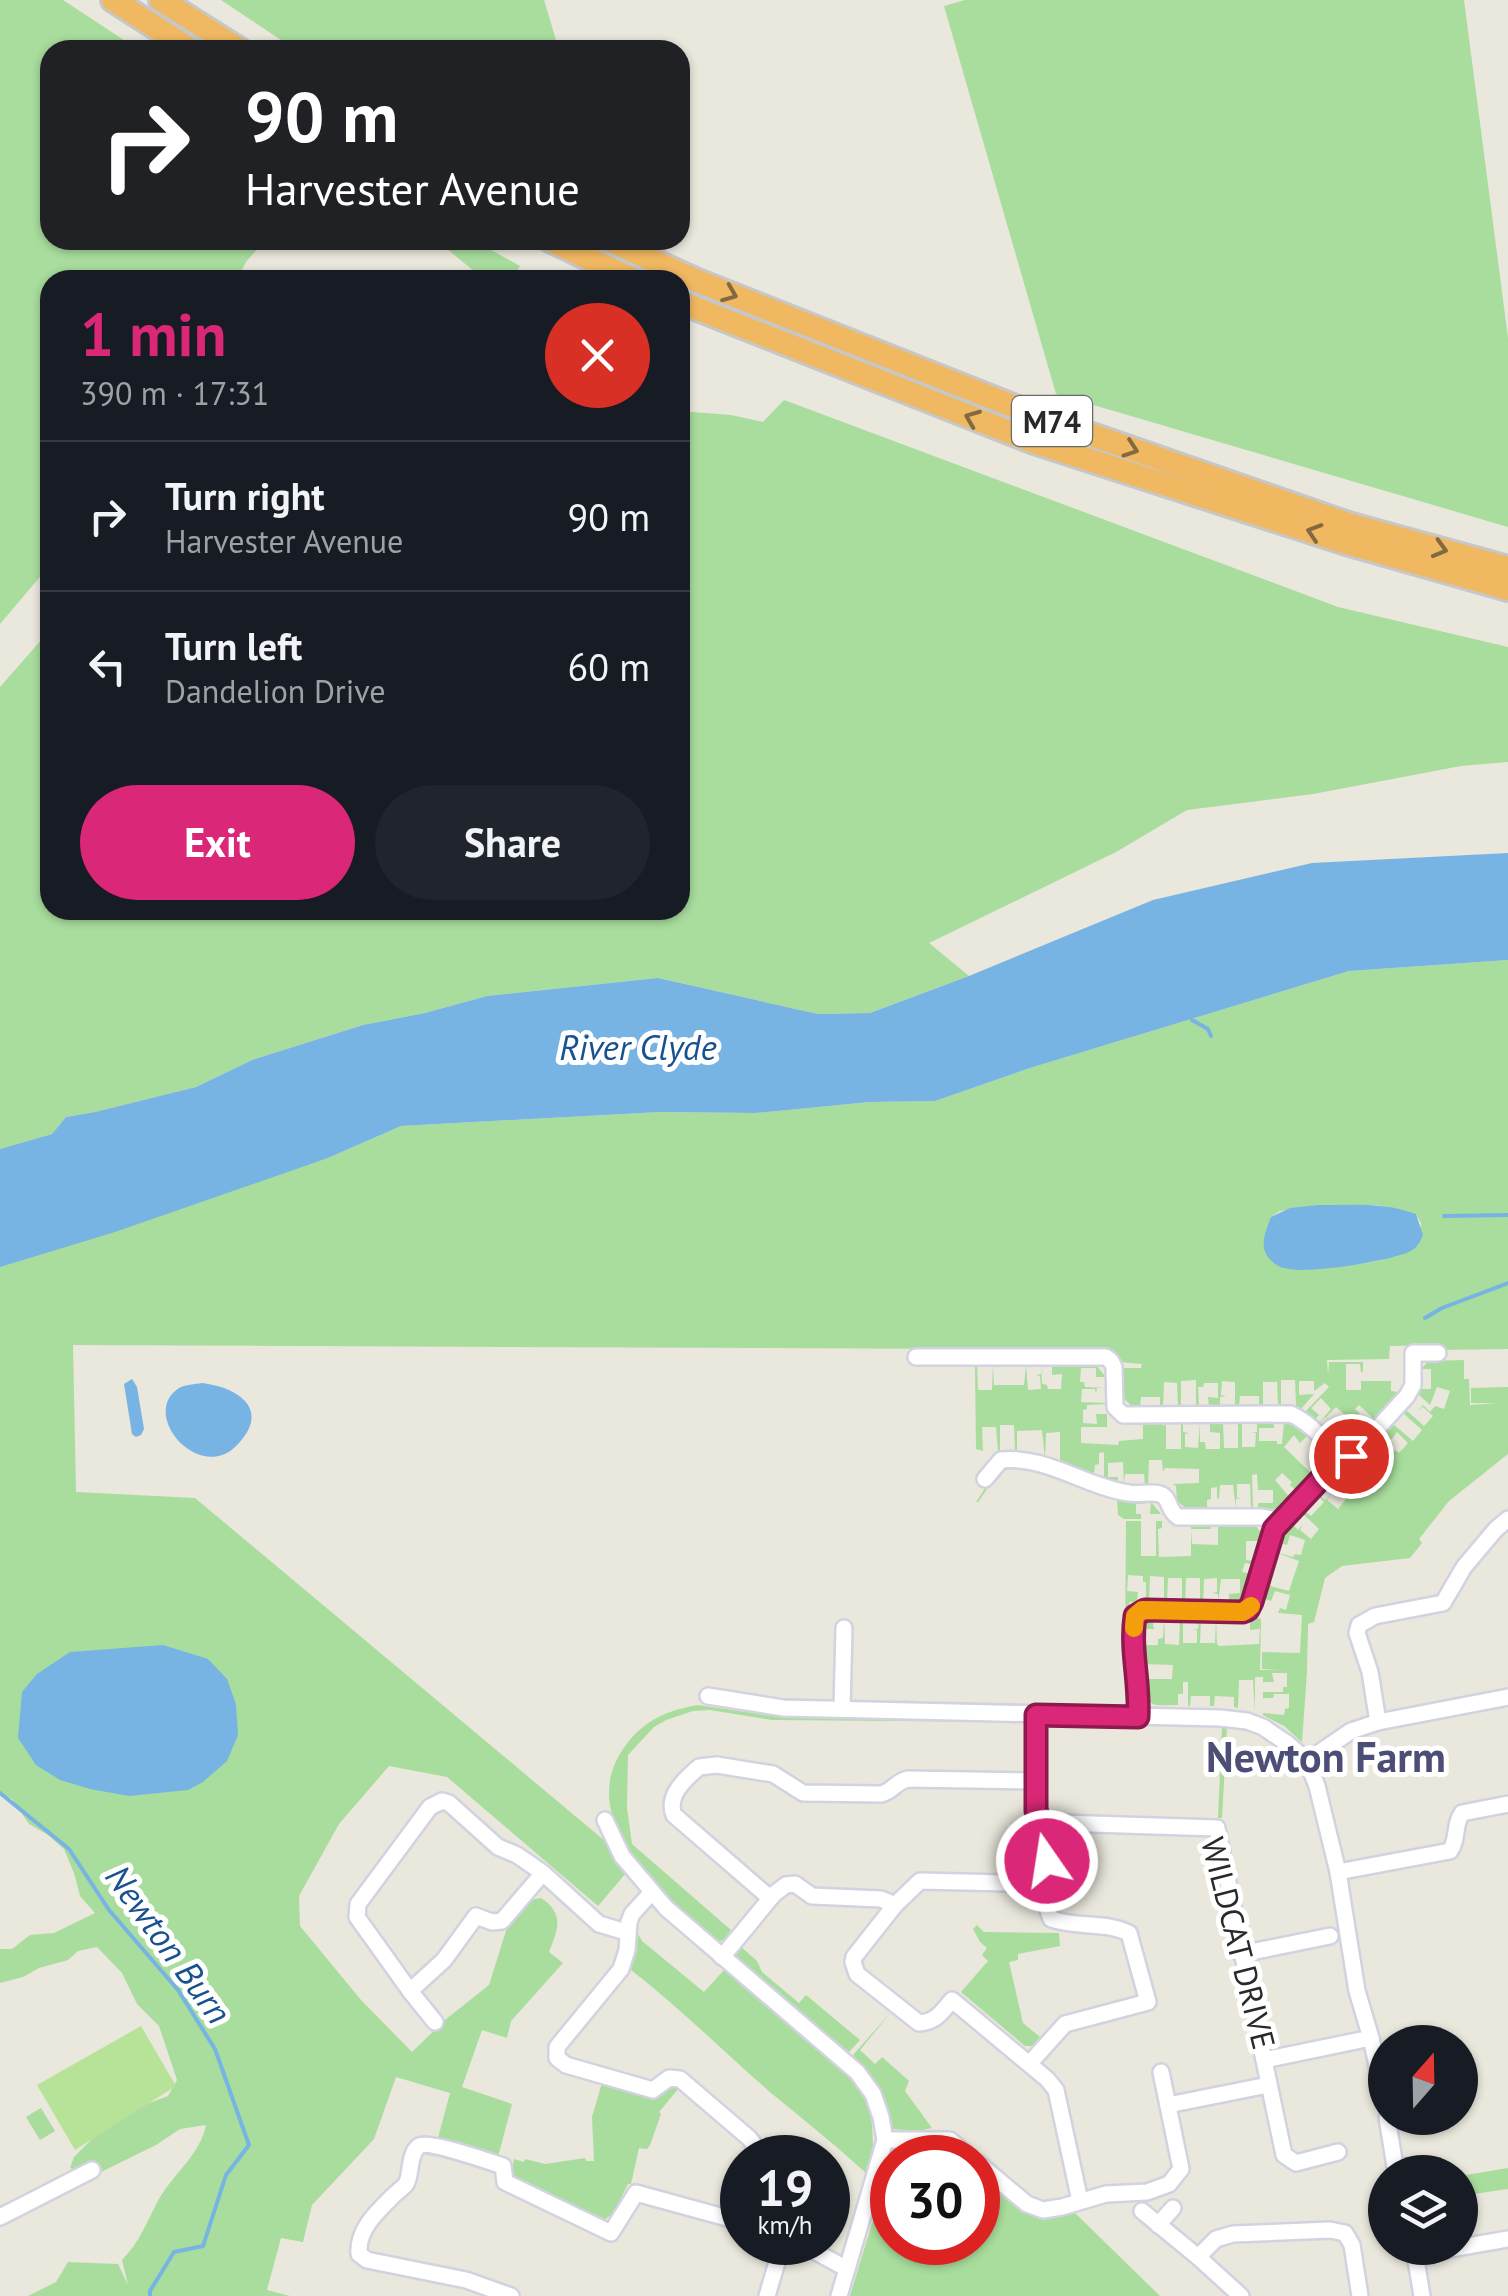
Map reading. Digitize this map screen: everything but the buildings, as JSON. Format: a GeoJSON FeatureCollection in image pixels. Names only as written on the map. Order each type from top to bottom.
{"type":"FeatureCollection","features":[{"type":"Feature","properties":{"kind":"highway"},"geometry":{"type":"LineString","coordinates":[[113,0],[175,40]]}},
{"type":"Feature","properties":{"kind":"highway"},"geometry":{"type":"LineString","coordinates":[[161,0],[224,40]]}},
{"type":"Feature","properties":{"kind":"highway"},"geometry":{"type":"LineString","coordinates":[[175,0],[233,40]]}},
{"type":"Feature","properties":{"kind":"highway"},"geometry":{"type":"LineString","coordinates":[[571,250],[613,270]]}},
{"type":"Feature","properties":{"kind":"highway","name":"M74"},"geometry":{"type":"LineString","coordinates":[[630,250],[674,270]]}},
{"type":"Feature","properties":{"kind":"highway","name":"M74"},"geometry":{"type":"LineString","coordinates":[[690,278],[1043,418],[1348,524],[1508,568]]}},
{"type":"Feature","properties":{"kind":"highway","name":"M74"},"geometry":{"type":"LineString","coordinates":[[690,306],[1034,442],[1343,542],[1508,589]]}},
{"type":"Feature","properties":{"kind":"street"},"geometry":{"type":"LineString","coordinates":[[1394,1353],[1438,1352]]}},
{"type":"Feature","properties":{"kind":"street"},"geometry":{"type":"LineString","coordinates":[[1138,1717],[1139,1685],[1133,1655],[1135,1616],[1145,1610],[1248,1610],[1272,1533],[1329,1470],[1355,1453],[1410,1393],[1414,1380],[1413,1353]]}},
{"type":"Feature","properties":{"kind":"street"},"geometry":{"type":"LineString","coordinates":[[916,1357],[1103,1356],[1114,1366],[1114,1404],[1123,1415],[1291,1414],[1330,1446],[1340,1463]]}},
{"type":"Feature","properties":{"kind":"street"},"geometry":{"type":"LineString","coordinates":[[985,1479],[999,1461],[1020,1459],[1124,1492],[1161,1494],[1172,1514],[1178,1517],[1262,1517],[1279,1524]]}},
{"type":"Feature","properties":{"kind":"street"},"geometry":{"type":"LineString","coordinates":[[1378,1722],[1359,1625],[1375,1616],[1442,1603],[1464,1567],[1508,1519]]}},
{"type":"Feature","properties":{"kind":"street"},"geometry":{"type":"LineString","coordinates":[[842,1710],[844,1628]]}},
{"type":"Feature","properties":{"kind":"street"},"geometry":{"type":"LineString","coordinates":[[708,1696],[783,1708],[1220,1718],[1263,1727],[1307,1761],[1317,1786],[1338,1872],[1357,1992],[1368,2028]]}},
{"type":"Feature","properties":{"kind":"street"},"geometry":{"type":"LineString","coordinates":[[1307,1761],[1351,1731],[1378,1722],[1508,1697]]}},
{"type":"Feature","properties":{"kind":"street"},"geometry":{"type":"LineString","coordinates":[[1030,2063],[1065,2024],[1148,2002],[1129,1933],[1113,1926],[1066,1924],[1050,1919],[1046,1905],[1048,1838],[1046,1826],[1036,1811],[1036,1715]]}},
{"type":"Feature","properties":{"kind":"street"},"geometry":{"type":"LineString","coordinates":[[770,1898],[674,1815],[673,1796],[699,1767],[717,1765],[774,1774],[803,1793],[881,1794],[908,1779],[1036,1781]]}},
{"type":"Feature","properties":{"kind":"street"},"geometry":{"type":"LineString","coordinates":[[436,2022],[357,1917],[358,1904],[430,1807],[442,1800],[498,1848],[542,1874],[599,1924],[626,1932]]}},
{"type":"Feature","properties":{"kind":"street"},"geometry":{"type":"LineString","coordinates":[[1338,1872],[1450,1851],[1456,1842],[1456,1822],[1462,1813],[1508,1804]]}},
{"type":"Feature","properties":{"kind":"street"},"geometry":{"type":"LineString","coordinates":[[605,1820],[622,1856],[681,1923],[857,2072],[873,2094],[884,2135]]}},
{"type":"Feature","properties":{"kind":"street","name":"WILDCAT DRIVE"},"geometry":{"type":"LineString","coordinates":[[1046,1826],[1060,1823],[1216,1828],[1264,2060],[1368,2039]]}},
{"type":"Feature","properties":{"kind":"street"},"geometry":{"type":"LineString","coordinates":[[410,1991],[444,1960],[476,1916],[502,1921],[542,1874]]}},
{"type":"Feature","properties":{"kind":"street"},"geometry":{"type":"LineString","coordinates":[[1046,1884],[920,1881],[895,1905],[853,1962],[857,1974],[919,2023],[937,2018],[952,2000],[1030,2063],[1056,2090],[1080,2201]]}},
{"type":"Feature","properties":{"kind":"street"},"geometry":{"type":"LineString","coordinates":[[722,1957],[784,1886],[792,1884],[814,1896],[880,1900],[895,1905]]}},
{"type":"Feature","properties":{"kind":"street"},"geometry":{"type":"LineString","coordinates":[[652,1892],[632,1914],[621,1969],[557,2047],[557,2058],[566,2065],[653,2090],[668,2078],[680,2079],[745,2135]]}},
{"type":"Feature","properties":{"kind":"street"},"geometry":{"type":"LineString","coordinates":[[1241,1954],[1330,1936]]}},
{"type":"Feature","properties":{"kind":"street"},"geometry":{"type":"LineString","coordinates":[[1264,2060],[1284,2155],[1296,2163],[1338,2152]]}},
{"type":"Feature","properties":{"kind":"street"},"geometry":{"type":"LineString","coordinates":[[1000,2181],[1027,2204],[1042,2210],[1106,2194],[1147,2192],[1169,2184],[1182,2169],[1161,2072]]}},
{"type":"Feature","properties":{"kind":"street"},"geometry":{"type":"LineString","coordinates":[[1168,2105],[1268,2085]]}},
{"type":"Feature","properties":{"kind":"street"},"geometry":{"type":"LineString","coordinates":[[511,2296],[466,2280],[367,2260],[359,2254],[362,2232],[406,2184],[419,2146],[438,2147],[503,2166],[505,2182],[611,2233],[636,2193],[720,2211]]}},
{"type":"Feature","properties":{"kind":"street"},"geometry":{"type":"LineString","coordinates":[[0,2217],[92,2170]]}},
{"type":"Feature","properties":{"kind":"street"},"geometry":{"type":"LineString","coordinates":[[839,2296],[870,2195]]}},
{"type":"Feature","properties":{"kind":"street"},"geometry":{"type":"LineString","coordinates":[[1158,2225],[1173,2208]]}},
{"type":"Feature","properties":{"kind":"street"},"geometry":{"type":"LineString","coordinates":[[1142,2211],[1241,2296]]}},
{"type":"Feature","properties":{"kind":"street"},"geometry":{"type":"LineString","coordinates":[[1198,2256],[1216,2239],[1233,2234],[1330,2230],[1345,2233],[1352,2245],[1360,2296]]}},
{"type":"Feature","properties":{"kind":"street"},"geometry":{"type":"LineString","coordinates":[[1478,2243],[1508,2238]]}},
{"type":"Feature","properties":{"kind":"street"},"geometry":{"type":"LineString","coordinates":[[767,2296],[776,2265]]}},
{"type":"Feature","properties":{"kind":"street"},"geometry":{"type":"LineString","coordinates":[[840,2265],[847,2269]]}},
{"type":"Feature","properties":{"kind":"street"},"geometry":{"type":"LineString","coordinates":[[1417,2265],[1422,2296]]}},
{"type":"Feature","properties":{"kind":"green space"},"geometry":{"type":"Polygon","coordinates":[[[0,0],[63,0],[124,40],[40,40],[40,250],[256,250],[242,270],[40,270],[40,577],[0,624],[0,0]]]}},
{"type":"Feature","properties":{"kind":"green space"},"geometry":{"type":"Polygon","coordinates":[[[221,0],[544,0],[556,40],[281,40],[221,0]]]}},
{"type":"Feature","properties":{"kind":"green space"},"geometry":{"type":"Polygon","coordinates":[[[965,0],[1464,0],[1508,338],[1508,527],[1056,394],[944,6],[965,0]]]}},
{"type":"Feature","properties":{"kind":"green space"},"geometry":{"type":"Polygon","coordinates":[[[448,250],[491,250],[520,266],[518,270],[473,270],[448,250]]]}},
{"type":"Feature","properties":{"kind":"green space"},"geometry":{"type":"Polygon","coordinates":[[[784,400],[1338,607],[1508,647],[1508,762],[1187,810],[1116,852],[929,943],[969,976],[870,1013],[818,1014],[658,978],[487,996],[363,1025],[252,1060],[196,1087],[66,1117],[52,1134],[0,1149],[0,687],[40,641],[40,920],[690,920],[690,412],[763,422],[784,400]]]}},
{"type":"Feature","properties":{"kind":"green space"},"geometry":{"type":"Polygon","coordinates":[[[1508,960],[1508,1349],[1390,1346],[1389,1359],[1327,1360],[1328,1375],[1329,1362],[1363,1362],[1363,1372],[1360,1364],[1346,1364],[1346,1390],[1361,1390],[1361,1381],[1391,1381],[1391,1391],[1404,1393],[1377,1422],[1359,1405],[1355,1409],[1370,1430],[1355,1446],[1341,1445],[1329,1434],[1346,1416],[1336,1407],[1326,1417],[1330,1421],[1325,1417],[1318,1424],[1331,1409],[1321,1398],[1311,1408],[1319,1415],[1314,1421],[1305,1412],[1329,1387],[1325,1383],[1314,1391],[1314,1381],[1299,1381],[1299,1395],[1314,1394],[1301,1409],[1296,1406],[1295,1380],[1281,1380],[1281,1406],[1277,1382],[1263,1382],[1263,1406],[1259,1406],[1259,1396],[1240,1396],[1239,1406],[1235,1406],[1235,1382],[1222,1381],[1221,1395],[1226,1396],[1220,1397],[1220,1407],[1209,1407],[1208,1397],[1218,1398],[1218,1383],[1204,1383],[1198,1387],[1196,1407],[1196,1380],[1181,1381],[1181,1407],[1177,1383],[1164,1382],[1163,1407],[1160,1397],[1141,1397],[1140,1407],[1133,1407],[1122,1397],[1122,1368],[1141,1368],[1142,1364],[975,1349],[73,1345],[76,1492],[195,1498],[605,1841],[626,1873],[598,1906],[447,1777],[389,1766],[339,1824],[299,1896],[300,1926],[361,2000],[412,2052],[489,1985],[506,1931],[525,1901],[541,1898],[549,1904],[557,1922],[549,1952],[563,1963],[511,2021],[507,2038],[482,2030],[462,2087],[512,2104],[498,2157],[438,2138],[450,2093],[396,2077],[374,2139],[312,2205],[303,2242],[281,2238],[267,2290],[290,2296],[28,2296],[56,2282],[68,2262],[118,2264],[128,2285],[122,2260],[165,2190],[198,2146],[206,2125],[180,2129],[99,2173],[70,2168],[74,2157],[92,2139],[144,2105],[168,2096],[177,2080],[159,2026],[137,2004],[122,1973],[97,1947],[0,1983],[0,1949],[12,1949],[30,1935],[54,1933],[95,1913],[80,1896],[64,1849],[29,1824],[12,1799],[0,1793],[0,1266],[328,1158],[401,1126],[660,1112],[756,1113],[870,1102],[935,1101],[1030,1068],[1349,971],[1508,960]],[[1318,1205],[1280,1211],[1271,1217],[1308,1269],[1381,1260],[1419,1244],[1421,1223],[1416,1215],[1378,1205],[1318,1205]]]}},
{"type":"Feature","properties":{"kind":"green space"},"geometry":{"type":"Polygon","coordinates":[[[1464,1360],[1470,1405],[1497,1403],[1471,1403],[1471,1388],[1508,1387],[1508,1454],[1449,1501],[1419,1539],[1422,1543],[1410,1558],[1342,1566],[1325,1578],[1314,1622],[1308,1624],[1302,1742],[1263,1715],[1284,1715],[1289,1708],[1289,1694],[1263,1698],[1263,1692],[1283,1692],[1287,1673],[1272,1673],[1274,1682],[1255,1677],[1255,1712],[1253,1680],[1239,1680],[1238,1708],[1234,1707],[1234,1697],[1215,1696],[1214,1706],[1210,1706],[1210,1696],[1191,1696],[1188,1706],[1188,1682],[1183,1682],[1178,1705],[1152,1703],[1146,1679],[1172,1679],[1173,1665],[1141,1664],[1141,1628],[1152,1618],[1154,1629],[1143,1629],[1143,1645],[1158,1645],[1158,1639],[1163,1638],[1164,1618],[1165,1644],[1179,1645],[1180,1619],[1183,1643],[1197,1643],[1197,1630],[1192,1630],[1198,1629],[1201,1619],[1200,1643],[1215,1643],[1216,1619],[1219,1646],[1259,1644],[1260,1629],[1250,1630],[1250,1620],[1261,1619],[1260,1670],[1280,1670],[1262,1669],[1262,1652],[1300,1653],[1302,1615],[1278,1613],[1280,1608],[1286,1610],[1290,1595],[1275,1591],[1271,1601],[1262,1598],[1266,1585],[1289,1591],[1299,1561],[1275,1552],[1301,1555],[1305,1540],[1290,1535],[1287,1545],[1277,1542],[1287,1527],[1292,1527],[1291,1523],[1298,1530],[1302,1525],[1300,1530],[1311,1539],[1319,1529],[1301,1512],[1311,1516],[1324,1502],[1318,1493],[1325,1500],[1330,1496],[1327,1500],[1338,1509],[1346,1499],[1328,1482],[1344,1494],[1351,1493],[1360,1483],[1350,1474],[1344,1481],[1336,1474],[1348,1468],[1358,1476],[1371,1462],[1366,1453],[1385,1469],[1394,1458],[1376,1442],[1392,1454],[1395,1450],[1399,1453],[1408,1443],[1397,1432],[1391,1440],[1384,1433],[1393,1424],[1413,1441],[1422,1430],[1403,1413],[1406,1410],[1424,1426],[1433,1416],[1423,1407],[1419,1410],[1423,1405],[1430,1412],[1435,1406],[1444,1409],[1450,1391],[1437,1387],[1430,1405],[1419,1395],[1421,1389],[1431,1389],[1431,1369],[1421,1369],[1429,1361],[1464,1360]]]}},
{"type":"Feature","properties":{"kind":"green space"},"geometry":{"type":"Polygon","coordinates":[[[1095,1364],[1106,1377],[1096,1377],[1096,1368],[1081,1368],[1080,1382],[1085,1387],[1106,1388],[1097,1388],[1096,1394],[1095,1389],[1082,1389],[1081,1402],[1107,1404],[1087,1405],[1083,1423],[1097,1424],[1096,1414],[1107,1414],[1107,1427],[1081,1427],[1081,1443],[1118,1445],[1119,1441],[1143,1439],[1143,1425],[1118,1423],[1166,1423],[1166,1449],[1181,1449],[1183,1423],[1183,1432],[1189,1433],[1185,1434],[1185,1447],[1198,1448],[1200,1423],[1200,1442],[1205,1442],[1206,1449],[1220,1449],[1220,1433],[1210,1432],[1210,1422],[1223,1422],[1224,1448],[1238,1448],[1238,1422],[1242,1422],[1242,1447],[1255,1447],[1256,1433],[1251,1433],[1257,1432],[1257,1422],[1274,1422],[1274,1428],[1259,1428],[1259,1441],[1282,1444],[1284,1422],[1307,1436],[1300,1443],[1294,1435],[1284,1447],[1312,1474],[1322,1463],[1314,1458],[1322,1449],[1325,1463],[1298,1492],[1282,1473],[1275,1480],[1291,1499],[1282,1509],[1258,1509],[1258,1503],[1273,1503],[1273,1490],[1258,1490],[1257,1474],[1252,1475],[1253,1509],[1250,1484],[1237,1484],[1237,1498],[1242,1499],[1236,1499],[1236,1509],[1233,1485],[1220,1485],[1219,1499],[1217,1487],[1211,1488],[1207,1509],[1187,1509],[1177,1501],[1173,1484],[1199,1483],[1199,1469],[1165,1468],[1163,1472],[1162,1460],[1149,1460],[1148,1486],[1144,1474],[1125,1474],[1124,1484],[1123,1462],[1108,1463],[1108,1477],[1118,1477],[1118,1482],[1104,1478],[1104,1452],[1099,1453],[1094,1474],[1060,1464],[1060,1432],[1046,1433],[1045,1459],[1042,1430],[1017,1431],[1015,1451],[1014,1425],[1000,1425],[1000,1451],[996,1427],[982,1427],[983,1451],[976,1449],[975,1365],[978,1390],[992,1390],[993,1365],[994,1385],[1024,1385],[1026,1365],[1028,1390],[1041,1389],[1040,1376],[1036,1375],[1041,1374],[1042,1384],[1048,1389],[1061,1389],[1062,1374],[1052,1375],[1052,1365],[1095,1364]]]}},
{"type":"Feature","properties":{"kind":"green space"},"geometry":{"type":"Polygon","coordinates":[[[1014,1464],[1120,1496],[1122,1500],[1147,1498],[1161,1514],[1150,1514],[1151,1503],[1136,1504],[1136,1514],[1141,1514],[1141,1519],[1124,1519],[1118,1515],[1117,1499],[1015,1468],[1002,1472],[976,1502],[998,1469],[1014,1464]]]}},
{"type":"Feature","properties":{"kind":"green space"},"geometry":{"type":"Polygon","coordinates":[[[1126,1521],[1141,1521],[1141,1556],[1156,1556],[1156,1521],[1162,1521],[1162,1528],[1158,1529],[1159,1557],[1191,1556],[1191,1529],[1192,1544],[1218,1545],[1218,1525],[1255,1525],[1263,1535],[1261,1541],[1246,1541],[1246,1560],[1256,1561],[1255,1565],[1245,1563],[1242,1572],[1252,1574],[1245,1594],[1235,1603],[1229,1604],[1229,1594],[1240,1593],[1240,1579],[1221,1579],[1218,1603],[1218,1594],[1212,1593],[1217,1592],[1217,1578],[1204,1579],[1200,1603],[1200,1578],[1186,1578],[1182,1603],[1182,1578],[1168,1578],[1164,1602],[1164,1577],[1150,1576],[1146,1602],[1143,1576],[1128,1575],[1127,1591],[1138,1592],[1137,1602],[1129,1602],[1128,1662],[1134,1695],[1125,1662],[1126,1521]]]}},
{"type":"Feature","properties":{"kind":"green space"},"geometry":{"type":"Polygon","coordinates":[[[1191,1525],[1211,1525],[1211,1529],[1191,1529],[1191,1525]]]}},
{"type":"Feature","properties":{"kind":"green space"},"geometry":{"type":"Polygon","coordinates":[[[698,1705],[780,1717],[1020,1722],[772,1720],[710,1710],[693,1711],[654,1727],[628,1755],[627,1808],[632,1844],[731,1930],[724,1940],[717,1942],[673,1903],[631,1855],[609,1801],[612,1773],[633,1736],[658,1718],[698,1705]]]}},
{"type":"Feature","properties":{"kind":"green space"},"geometry":{"type":"Polygon","coordinates":[[[1222,1727],[1227,1727],[1222,1818],[1218,1818],[1222,1727]]]}},
{"type":"Feature","properties":{"kind":"green space"},"geometry":{"type":"Polygon","coordinates":[[[977,1925],[984,1932],[1059,1933],[1060,1946],[1018,1954],[1018,1960],[1009,1962],[1023,2023],[1040,2037],[1032,2046],[1025,2046],[961,1992],[988,1961],[982,1955],[987,1948],[973,1929],[977,1925]]]}},
{"type":"Feature","properties":{"kind":"green space"},"geometry":{"type":"Polygon","coordinates":[[[635,1929],[642,1941],[704,1992],[725,1969],[848,2075],[868,2104],[872,2124],[866,2173],[850,2159],[850,2135],[822,2135],[631,1970],[635,1929]]]}},
{"type":"Feature","properties":{"kind":"green space"},"geometry":{"type":"Polygon","coordinates":[[[740,1946],[757,1961],[762,1972],[799,2003],[806,1995],[860,2040],[849,2052],[738,1960],[735,1952],[740,1946]]]}},
{"type":"Feature","properties":{"kind":"green space"},"geometry":{"type":"Polygon","coordinates":[[[892,2011],[860,2050],[875,2064],[882,2057],[909,2081],[905,2091],[932,2128],[893,2129],[876,2082],[853,2055],[892,2011]]]}},
{"type":"Feature","properties":{"kind":"green space"},"geometry":{"type":"Polygon","coordinates":[[[141,2026],[176,2086],[75,2150],[37,2085],[141,2026]]]}},
{"type":"Feature","properties":{"kind":"green space"},"geometry":{"type":"Polygon","coordinates":[[[602,2083],[652,2098],[671,2087],[679,2088],[659,2112],[650,2145],[647,2149],[639,2148],[631,2184],[613,2214],[605,2219],[516,2179],[512,2173],[514,2159],[545,2164],[585,2158],[594,2161],[592,2117],[602,2083]]]}},
{"type":"Feature","properties":{"kind":"green space"},"geometry":{"type":"Polygon","coordinates":[[[41,2108],[55,2131],[40,2140],[26,2117],[41,2108]]]}},
{"type":"Feature","properties":{"kind":"green space"},"geometry":{"type":"Polygon","coordinates":[[[1508,2168],[1508,2189],[1478,2193],[1478,2173],[1508,2168]]]}},
{"type":"Feature","properties":{"kind":"green space"},"geometry":{"type":"Polygon","coordinates":[[[1000,2193],[1031,2212],[1074,2212],[1160,2296],[850,2296],[870,2230],[870,2265],[1000,2265],[1000,2193]]]}},
{"type":"Feature","properties":{"kind":"water","name":"River Clyde"},"geometry":{"type":"Polygon","coordinates":[[[1508,853],[1508,960],[1349,971],[1030,1068],[935,1101],[870,1102],[756,1113],[660,1112],[401,1126],[328,1158],[115,1232],[0,1267],[0,1149],[52,1134],[66,1117],[196,1087],[252,1060],[363,1025],[487,996],[658,978],[818,1014],[870,1013],[1153,900],[1312,863],[1508,853]]]}},
{"type":"Feature","properties":{"kind":"water"},"geometry":{"type":"Polygon","coordinates":[[[1318,1205],[1404,1210],[1416,1214],[1423,1235],[1409,1252],[1366,1263],[1295,1270],[1274,1263],[1264,1245],[1271,1217],[1290,1208],[1318,1205]]]}},
{"type":"Feature","properties":{"kind":"water"},"geometry":{"type":"Polygon","coordinates":[[[132,1379],[144,1429],[136,1437],[132,1434],[124,1384],[132,1379]]]}},
{"type":"Feature","properties":{"kind":"water"},"geometry":{"type":"Polygon","coordinates":[[[202,1383],[229,1390],[247,1403],[251,1412],[246,1434],[220,1456],[190,1451],[169,1427],[168,1399],[179,1388],[202,1383]]]}},
{"type":"Feature","properties":{"kind":"water"},"geometry":{"type":"Polygon","coordinates":[[[163,1645],[208,1659],[227,1679],[236,1704],[238,1735],[227,1761],[188,1790],[129,1796],[60,1780],[36,1765],[18,1738],[22,1692],[37,1674],[70,1652],[163,1645]]]}},
{"type":"Feature","properties":{"kind":"waterway"},"geometry":{"type":"LineString","coordinates":[[1192,1020],[1208,1029],[1211,1036]]}},
{"type":"Feature","properties":{"kind":"waterway"},"geometry":{"type":"LineString","coordinates":[[1444,1216],[1508,1215]]}},
{"type":"Feature","properties":{"kind":"waterway"},"geometry":{"type":"LineString","coordinates":[[1425,1318],[1508,1283]]}},
{"type":"Feature","properties":{"kind":"waterway","name":"Newton Burn"},"geometry":{"type":"LineString","coordinates":[[0,1793],[69,1849],[109,1910],[178,1990],[215,2049],[249,2145],[226,2175],[203,2246],[174,2252],[150,2296]]}},
{"type":"Feature","properties":{"kind":"slow traffic"},"geometry":{"type":"LineString","coordinates":[[1134,1628],[1135,1616],[1142,1610],[1243,1612],[1251,1606]]}},
{"type":"Feature","properties":{"kind":"district","name":"Newton Farm"},"geometry":{"type":"Point","coordinates":[1326,1756]}},
{"type":"Feature","properties":{"kind":"route"},"geometry":{"type":"LineString","coordinates":[[1047,1861],[1047,1832],[1036,1811],[1036,1715],[1138,1717],[1139,1685],[1133,1655],[1135,1616],[1145,1610],[1248,1610],[1274,1529],[1332,1467],[1351,1456]]}}]}
